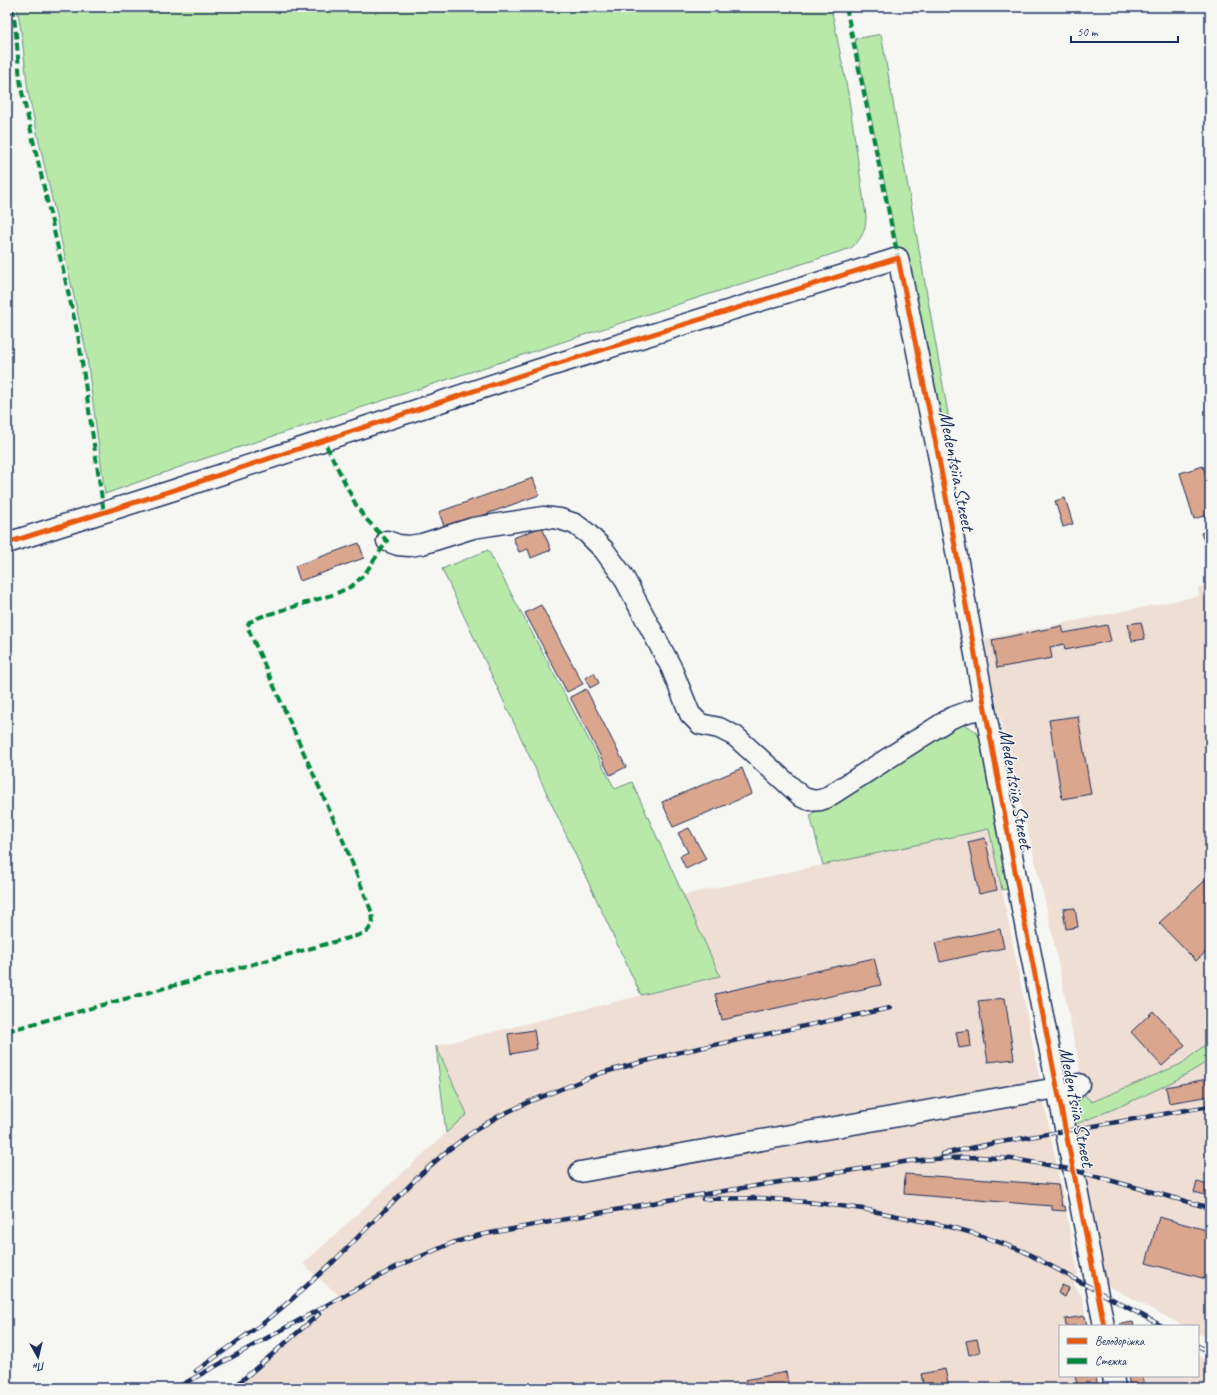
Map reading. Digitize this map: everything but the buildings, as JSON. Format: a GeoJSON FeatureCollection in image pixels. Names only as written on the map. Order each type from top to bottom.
{"type":"FeatureCollection","features":[{"type":"Feature","properties":{"kind":"street","name":"Medentsiia Street"},"geometry":{"type":"LineString","coordinates":[[7,543],[182,488],[544,368],[898,258],[940,459],[1058,1096],[1104,1325]]}},
{"type":"Feature","properties":{"kind":"street"},"geometry":{"type":"LineString","coordinates":[[387,541],[398,545],[409,546],[422,544],[473,528],[543,517],[560,519],[575,524],[587,533],[604,550],[624,576],[671,667],[690,714],[694,720],[700,724],[727,731],[735,736],[802,797],[811,801],[819,801],[826,798],[951,718],[970,711],[986,709]]}},
{"type":"Feature","properties":{"kind":"street"},"geometry":{"type":"LineString","coordinates":[[580,1172],[1058,1096],[1079,1084]]}},
{"type":"Feature","properties":{"kind":"street"},"geometry":{"type":"LineString","coordinates":[[1113,1377],[1116,1388]]}},
{"type":"Feature","properties":{"kind":"shaded area"},"geometry":{"type":"Polygon","coordinates":[[[1210,585],[1210,1041],[1181,1064],[1092,1102],[1081,1092],[1078,1075],[1080,1069],[1047,909],[992,685],[985,639],[1199,596],[1198,588],[1210,585]]]}},
{"type":"Feature","properties":{"kind":"shaded area"},"geometry":{"type":"Polygon","coordinates":[[[990,829],[1078,1273],[1074,1284],[1082,1297],[1087,1325],[1059,1325],[1059,1377],[1096,1377],[1098,1388],[236,1388],[333,1304],[342,1298],[303,1264],[467,1114],[436,1046],[720,976],[683,895],[990,829]]]}},
{"type":"Feature","properties":{"kind":"shaded area"},"geometry":{"type":"Polygon","coordinates":[[[1210,1060],[1210,1340],[1199,1334],[1199,1325],[1182,1325],[1105,1284],[1076,1124],[1137,1099],[1210,1060]]]}},
{"type":"Feature","properties":{"kind":"shaded area"},"geometry":{"type":"Polygon","coordinates":[[[1199,1356],[1210,1362],[1210,1388],[1130,1388],[1128,1377],[1199,1377],[1199,1356]]]}},
{"type":"Feature","properties":{"kind":"green space"},"geometry":{"type":"Polygon","coordinates":[[[17,7],[831,7],[848,93],[866,216],[864,230],[861,238],[851,248],[194,462],[105,494],[86,350],[28,92],[17,7]]]}},
{"type":"Feature","properties":{"kind":"green space"},"geometry":{"type":"Polygon","coordinates":[[[881,34],[950,425],[935,428],[855,39],[881,34]]]}},
{"type":"Feature","properties":{"kind":"green space"},"geometry":{"type":"Polygon","coordinates":[[[488,550],[615,789],[632,782],[720,976],[641,995],[442,569],[488,550]]]}},
{"type":"Feature","properties":{"kind":"green space"},"geometry":{"type":"Polygon","coordinates":[[[957,724],[972,729],[982,742],[1009,886],[1007,889],[1002,890],[989,829],[823,865],[810,815],[949,727],[957,724]]]}},
{"type":"Feature","properties":{"kind":"green space"},"geometry":{"type":"Polygon","coordinates":[[[1210,1041],[1210,1060],[1194,1070],[1128,1103],[1076,1124],[1072,1103],[1081,1092],[1092,1102],[1181,1064],[1210,1041]]]}},
{"type":"Feature","properties":{"kind":"green space"},"geometry":{"type":"Polygon","coordinates":[[[436,1046],[467,1114],[446,1133],[436,1046]]]}},
{"type":"Feature","properties":{"kind":"railway"},"geometry":{"type":"LineString","coordinates":[[196,1371],[266,1321],[291,1300],[334,1261],[421,1174],[447,1151],[474,1131],[499,1116],[531,1101],[601,1073],[676,1053],[890,1008]]}},
{"type":"Feature","properties":{"kind":"railway"},"geometry":{"type":"LineString","coordinates":[[942,1154],[995,1143],[1210,1106]]}},
{"type":"Feature","properties":{"kind":"railway"},"geometry":{"type":"LineString","coordinates":[[176,1388],[396,1267],[452,1243],[480,1235],[674,1199],[910,1161],[979,1157],[1012,1159],[1073,1170],[1210,1208]]}},
{"type":"Feature","properties":{"kind":"railway"},"geometry":{"type":"LineString","coordinates":[[703,1199],[760,1198],[817,1203],[863,1209],[951,1227],[976,1234],[1023,1251],[1160,1325]]}},
{"type":"Feature","properties":{"kind":"railway"},"geometry":{"type":"LineString","coordinates":[[233,1388],[319,1314]]}},
{"type":"Feature","properties":{"kind":"railway"},"geometry":{"type":"LineString","coordinates":[[1199,1346],[1210,1352]]}},
{"type":"Feature","properties":{"kind":"marked path"},"geometry":{"type":"LineString","coordinates":[[12,7],[22,92],[78,335],[104,513]]}},
{"type":"Feature","properties":{"kind":"marked path"},"geometry":{"type":"LineString","coordinates":[[846,7],[898,258]]}},
{"type":"Feature","properties":{"kind":"marked path"},"geometry":{"type":"LineString","coordinates":[[7,1031],[356,936],[367,932],[373,923],[372,913],[345,845],[247,626],[250,622],[260,617],[335,594],[352,586],[364,575],[387,541],[365,518],[356,505],[324,441]]}},
{"type":"Feature","properties":{"kind":"cycle path"},"geometry":{"type":"LineString","coordinates":[[7,543],[174,490],[537,370],[898,258],[939,459],[1022,909],[1104,1325]]}}]}
